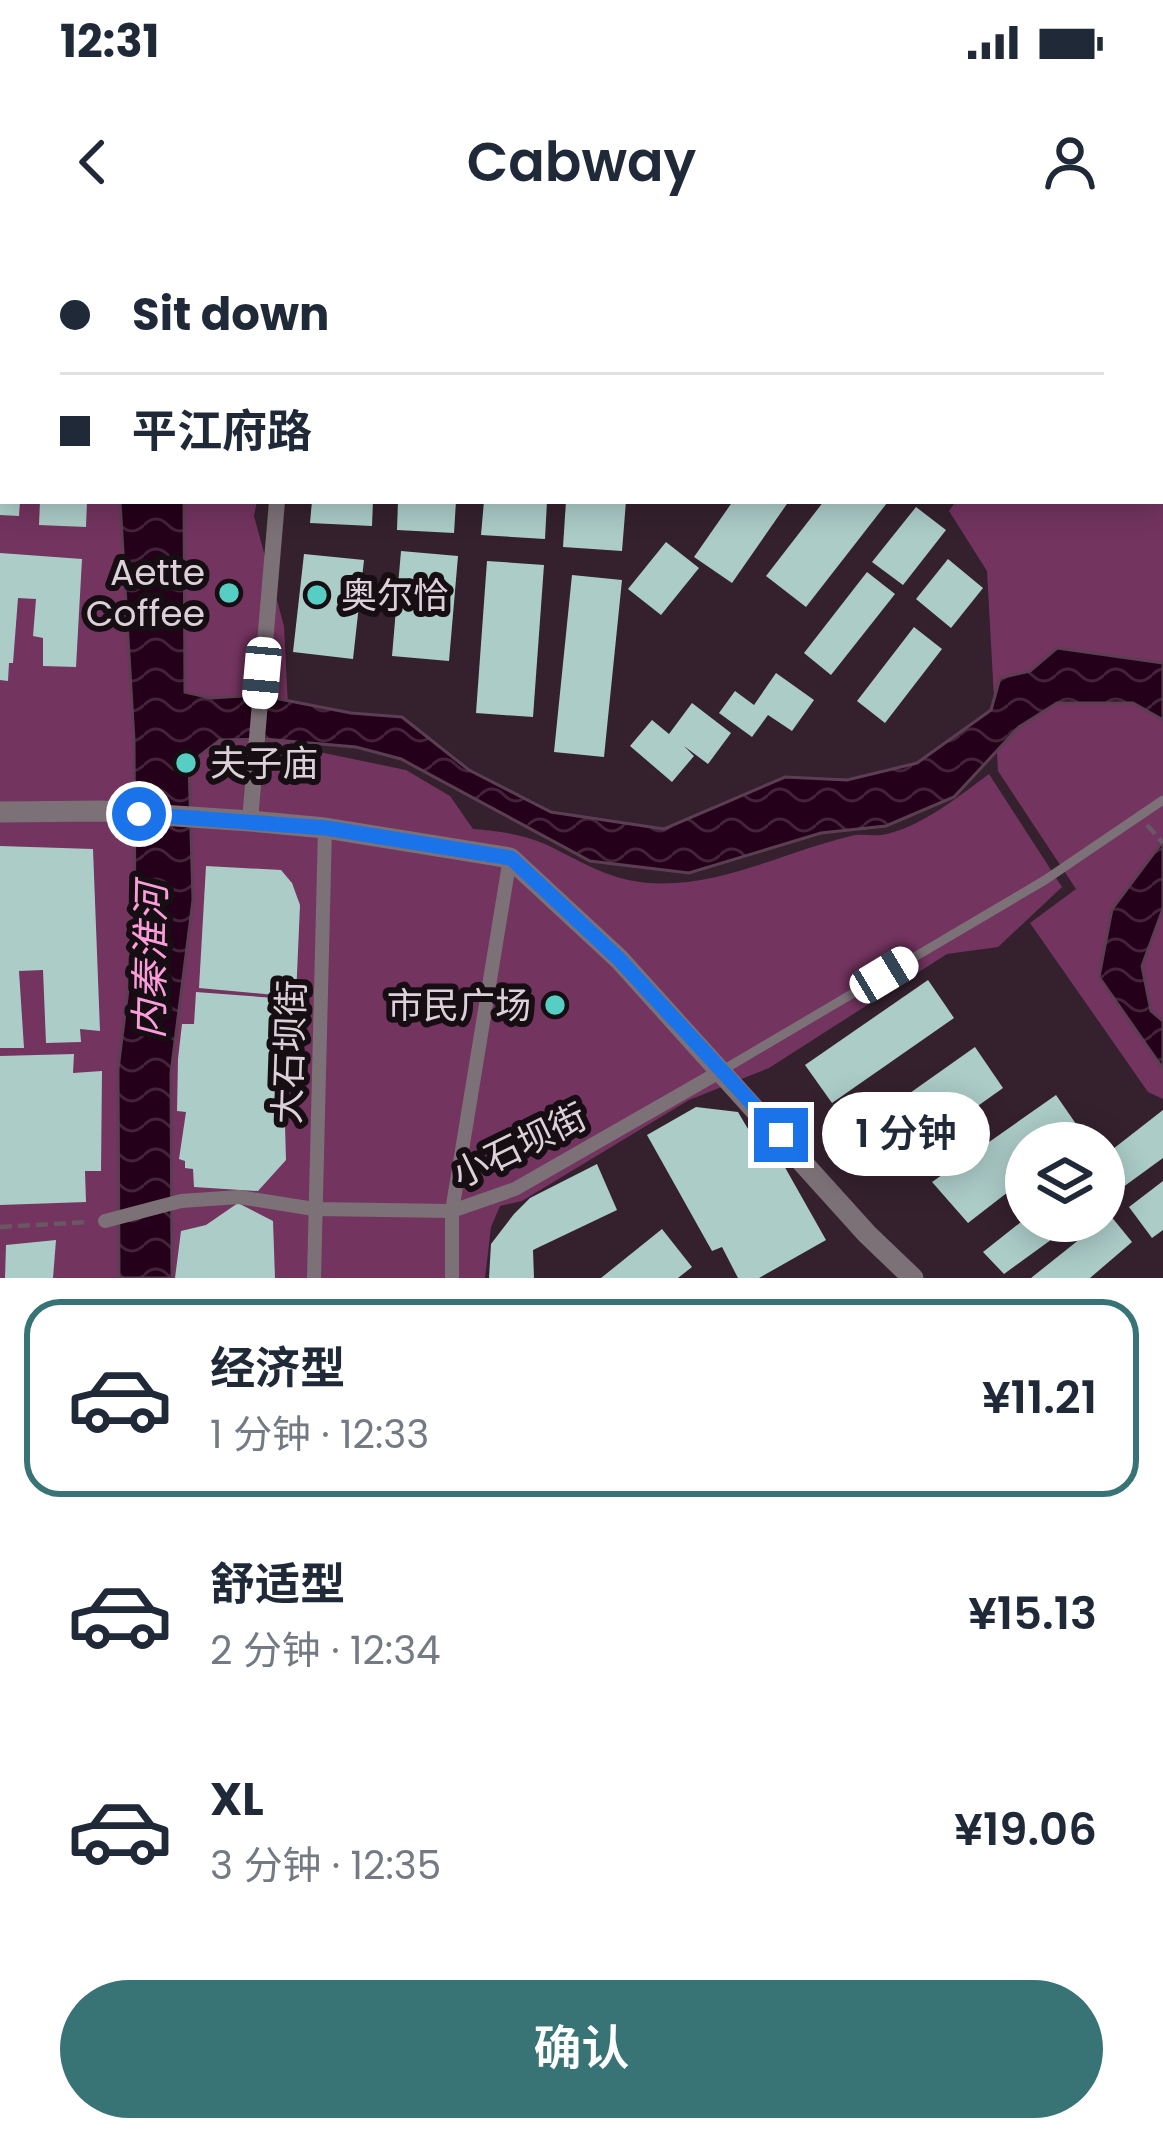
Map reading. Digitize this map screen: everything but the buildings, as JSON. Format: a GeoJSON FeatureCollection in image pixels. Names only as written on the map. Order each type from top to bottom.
{"type":"FeatureCollection","features":[{"type":"Feature","properties":{"kind":"street"},"geometry":{"type":"LineString","coordinates":[[250,821],[278,504]]}},
{"type":"Feature","properties":{"kind":"street"},"geometry":{"type":"LineString","coordinates":[[0,812],[102,811],[250,821],[326,828],[511,858],[619,959],[867,1234],[913,1278]]}},
{"type":"Feature","properties":{"kind":"street","name":"大石坝街"},"geometry":{"type":"LineString","coordinates":[[314,1278],[326,828]]}},
{"type":"Feature","properties":{"kind":"street"},"geometry":{"type":"LineString","coordinates":[[452,1278],[452,1211],[511,858]]}},
{"type":"Feature","properties":{"kind":"street","name":"小石坝街"},"geometry":{"type":"LineString","coordinates":[[105,1221],[181,1201],[239,1197],[314,1209],[452,1211],[515,1189],[723,1070]]}},
{"type":"Feature","properties":{"kind":"lane"},"geometry":{"type":"LineString","coordinates":[[723,1070],[1045,880],[1163,800]]}},
{"type":"Feature","properties":{"kind":"path"},"geometry":{"type":"LineString","coordinates":[[1157,836],[1163,843]]}},
{"type":"Feature","properties":{"kind":"path"},"geometry":{"type":"LineString","coordinates":[[0,1227],[105,1221]]}},
{"type":"Feature","properties":{"kind":"shaded area","name":"夫子庙"},"geometry":{"type":"Polygon","coordinates":[[[0,504],[256,504],[254,516],[284,626],[290,746],[406,770],[450,796],[473,829],[528,838],[628,880],[685,882],[713,878],[851,836],[901,830],[941,809],[989,774],[1062,887],[998,947],[947,954],[769,1068],[689,1100],[522,1201],[500,1206],[491,1227],[485,1278],[0,1278],[0,504]]]}},
{"type":"Feature","properties":{"kind":"shaded area"},"geometry":{"type":"Polygon","coordinates":[[[954,504],[1163,504],[1163,1099],[1148,1092],[1030,923],[1076,889],[998,771],[987,571],[949,511],[954,504]]]}},
{"type":"Feature","properties":{"kind":"water","name":"内秦淮河"},"geometry":{"type":"Polygon","coordinates":[[[120,504],[184,504],[185,692],[211,698],[259,695],[351,713],[402,717],[469,770],[551,812],[664,829],[785,777],[847,780],[917,763],[991,710],[1000,678],[1030,671],[1057,648],[1163,663],[1163,720],[1133,703],[1057,703],[1019,727],[954,797],[886,826],[821,833],[689,873],[590,861],[401,759],[356,747],[220,740],[189,764],[193,900],[171,1073],[172,1278],[119,1278],[118,1069],[135,934],[134,740],[120,504]]]}},
{"type":"Feature","properties":{"kind":"water"},"geometry":{"type":"Polygon","coordinates":[[[1163,841],[1163,909],[1142,966],[1151,1011],[1163,1021],[1163,1069],[1099,977],[1112,909],[1163,841]]]}},
{"type":"Feature","properties":{"kind":"place","name":"Aette Coffee"},"geometry":{"type":"Point","coordinates":[229,593]}},
{"type":"Feature","properties":{"kind":"place","name":"奥尔恰"},"geometry":{"type":"Point","coordinates":[317,595]}},
{"type":"Feature","properties":{"kind":"place","name":"夫子庙"},"geometry":{"type":"Point","coordinates":[186,763]}},
{"type":"Feature","properties":{"kind":"place","name":"市民广场"},"geometry":{"type":"Point","coordinates":[555,1005]}},
{"type":"Feature","properties":{"kind":"route"},"geometry":{"type":"LineString","coordinates":[[139,814],[326,828],[511,858],[619,959],[781,1135]]}}]}
